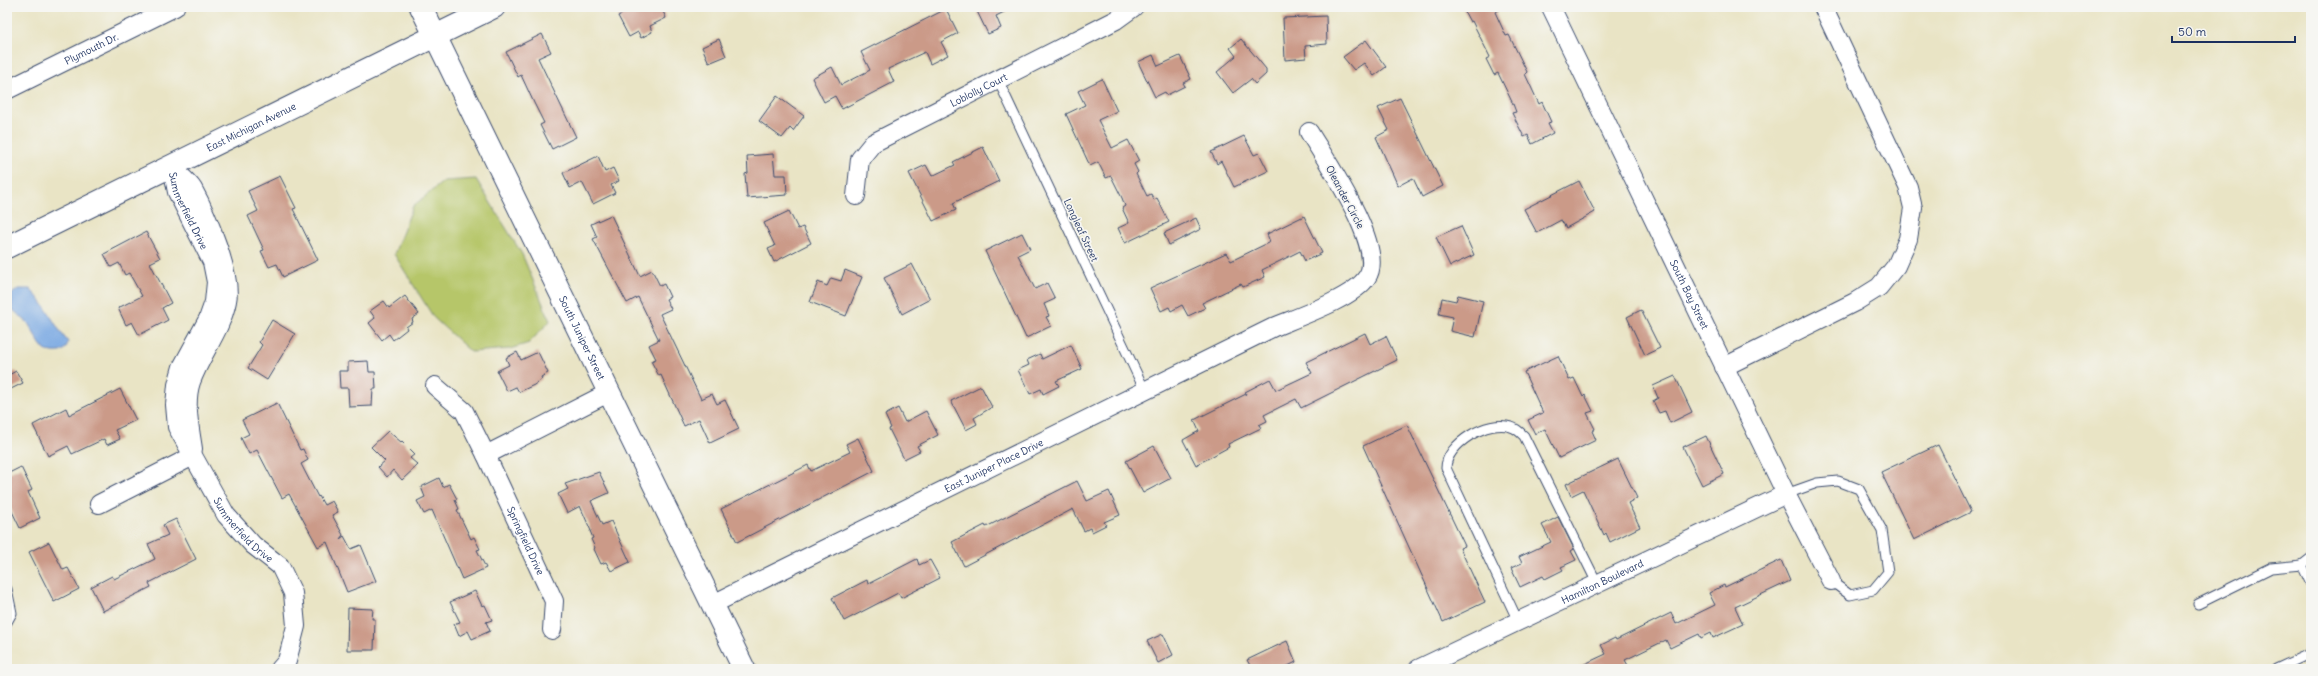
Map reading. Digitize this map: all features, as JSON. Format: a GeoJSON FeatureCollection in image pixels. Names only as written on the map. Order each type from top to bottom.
{"type":"FeatureCollection","features":[{"type":"Feature","properties":{"kind":"street","name":"Plymouth Dr."},"geometry":{"type":"LineString","coordinates":[[7,90],[176,7]]}},
{"type":"Feature","properties":{"kind":"street","name":"South Juniper Street"},"geometry":{"type":"LineString","coordinates":[[421,7],[744,669]]}},
{"type":"Feature","properties":{"kind":"street","name":"East Michigan Avenue"},"geometry":{"type":"LineString","coordinates":[[7,247],[436,37],[494,7]]}},
{"type":"Feature","properties":{"kind":"street","name":"Loblolly Court"},"geometry":{"type":"LineString","coordinates":[[856,196],[860,159],[873,143],[997,78],[1116,20],[1134,7]]}},
{"type":"Feature","properties":{"kind":"street","name":"South Bay Street"},"geometry":{"type":"LineString","coordinates":[[1551,7],[1724,367],[1786,494],[1831,581]]}},
{"type":"Feature","properties":{"kind":"street"},"geometry":{"type":"LineString","coordinates":[[1724,367],[1855,302],[1879,287],[1896,266],[1908,239],[1913,208],[1908,187],[1823,7]]}},
{"type":"Feature","properties":{"kind":"street","name":"Oleander Circle"},"geometry":{"type":"LineString","coordinates":[[1274,327],[1352,292],[1368,277],[1372,266],[1369,246],[1361,221],[1309,132]]}},
{"type":"Feature","properties":{"kind":"street","name":"Summerfield Drive"},"geometry":{"type":"LineString","coordinates":[[172,167],[177,192],[212,262],[216,282],[214,302],[208,319],[185,361],[177,385],[175,405],[176,427],[226,515],[253,545],[280,566],[293,593],[296,626],[287,661],[280,669]]}},
{"type":"Feature","properties":{"kind":"street","name":"East Juniper Place Drive"},"geometry":{"type":"LineString","coordinates":[[713,604],[1274,327]]}},
{"type":"Feature","properties":{"kind":"street","name":"Springfield Drive"},"geometry":{"type":"LineString","coordinates":[[435,386],[464,412],[486,454],[554,601],[552,630]]}},
{"type":"Feature","properties":{"kind":"street"},"geometry":{"type":"LineString","coordinates":[[486,454],[610,392]]}},
{"type":"Feature","properties":{"kind":"street"},"geometry":{"type":"LineString","coordinates":[[99,504],[193,456]]}},
{"type":"Feature","properties":{"kind":"street","name":"Hamilton Boulevard"},"geometry":{"type":"LineString","coordinates":[[1418,669],[1786,494]]}},
{"type":"Feature","properties":{"kind":"lane","name":"Longleaf Street"},"geometry":{"type":"LineString","coordinates":[[997,78],[1145,391]]}},
{"type":"Feature","properties":{"kind":"lane"},"geometry":{"type":"LineString","coordinates":[[1518,621],[1446,468],[1446,460],[1458,444],[1483,429],[1498,425],[1511,426],[1524,436],[1598,583]]}},
{"type":"Feature","properties":{"kind":"lane"},"geometry":{"type":"LineString","coordinates":[[1786,494],[1817,483],[1838,480],[1859,489],[1882,530],[1888,572],[1873,590],[1850,595],[1831,581]]}},
{"type":"Feature","properties":{"kind":"lane"},"geometry":{"type":"LineString","coordinates":[[2198,604],[2271,568],[2302,565],[2311,558]]}},
{"type":"Feature","properties":{"kind":"lane"},"geometry":{"type":"LineString","coordinates":[[2302,565],[2311,584]]}},
{"type":"Feature","properties":{"kind":"lane"},"geometry":{"type":"LineString","coordinates":[[7,589],[12,613],[7,622]]}},
{"type":"Feature","properties":{"kind":"lane"},"geometry":{"type":"LineString","coordinates":[[2276,669],[2311,652]]}},
{"type":"Feature","properties":{"kind":"green space"},"geometry":{"type":"Polygon","coordinates":[[[476,179],[522,254],[550,321],[529,343],[510,349],[471,352],[434,318],[394,254],[413,206],[444,181],[476,179]]]}},
{"type":"Feature","properties":{"kind":"water"},"geometry":{"type":"Polygon","coordinates":[[[18,289],[30,289],[41,301],[58,329],[68,342],[63,351],[46,351],[40,344],[28,323],[12,309],[12,294],[18,289]]]}},
{"type":"Feature","properties":{"kind":"building"},"geometry":{"type":"Polygon","coordinates":[[[635,7],[661,7],[666,18],[650,26],[652,32],[641,38],[638,32],[629,37],[618,16],[635,7]]]}},
{"type":"Feature","properties":{"kind":"building"},"geometry":{"type":"Polygon","coordinates":[[[975,7],[1014,7],[996,16],[1001,28],[988,34],[975,7]]]}},
{"type":"Feature","properties":{"kind":"building"},"geometry":{"type":"Polygon","coordinates":[[[1462,7],[1505,7],[1495,12],[1506,36],[1509,35],[1527,72],[1525,74],[1539,104],[1542,102],[1551,122],[1548,123],[1553,133],[1532,144],[1528,135],[1524,137],[1512,113],[1516,112],[1513,104],[1498,73],[1494,75],[1486,59],[1490,57],[1472,21],[1470,22],[1462,7]]]}},
{"type":"Feature","properties":{"kind":"building"},"geometry":{"type":"Polygon","coordinates":[[[946,9],[958,33],[941,42],[948,55],[930,64],[925,52],[888,69],[894,82],[842,109],[835,96],[824,102],[812,78],[832,67],[841,85],[870,70],[861,52],[946,9]]]}},
{"type":"Feature","properties":{"kind":"building"},"geometry":{"type":"Polygon","coordinates":[[[1326,16],[1327,44],[1305,46],[1306,58],[1285,60],[1283,18],[1326,16]]]}},
{"type":"Feature","properties":{"kind":"building"},"geometry":{"type":"Polygon","coordinates":[[[542,34],[551,52],[538,58],[576,137],[552,149],[540,125],[544,123],[521,75],[518,77],[506,52],[542,34]]]}},
{"type":"Feature","properties":{"kind":"building"},"geometry":{"type":"Polygon","coordinates":[[[719,39],[726,56],[709,63],[702,47],[719,39]]]}},
{"type":"Feature","properties":{"kind":"building"},"geometry":{"type":"Polygon","coordinates":[[[1241,39],[1266,69],[1266,74],[1255,84],[1251,79],[1233,93],[1217,72],[1236,56],[1230,48],[1241,39]]]}},
{"type":"Feature","properties":{"kind":"building"},"geometry":{"type":"Polygon","coordinates":[[[1366,40],[1386,67],[1374,76],[1364,63],[1354,70],[1343,57],[1366,40]]]}},
{"type":"Feature","properties":{"kind":"building"},"geometry":{"type":"Polygon","coordinates":[[[1153,55],[1158,66],[1180,56],[1191,79],[1183,83],[1185,86],[1167,95],[1165,92],[1155,97],[1138,62],[1153,55]]]}},
{"type":"Feature","properties":{"kind":"building"},"geometry":{"type":"Polygon","coordinates":[[[1102,79],[1117,111],[1098,120],[1112,148],[1128,140],[1139,161],[1134,164],[1138,172],[1136,174],[1147,196],[1151,194],[1154,200],[1157,198],[1169,222],[1125,243],[1118,228],[1129,223],[1122,208],[1125,206],[1122,198],[1111,176],[1106,178],[1098,162],[1090,166],[1066,114],[1085,105],[1078,91],[1102,79]]]}},
{"type":"Feature","properties":{"kind":"building"},"geometry":{"type":"Polygon","coordinates":[[[777,96],[804,116],[793,131],[790,128],[782,138],[759,121],[777,96]]]}},
{"type":"Feature","properties":{"kind":"building"},"geometry":{"type":"Polygon","coordinates":[[[1400,98],[1443,186],[1422,197],[1413,178],[1398,186],[1376,137],[1389,130],[1378,108],[1400,98]]]}},
{"type":"Feature","properties":{"kind":"building"},"geometry":{"type":"Polygon","coordinates":[[[1244,136],[1254,155],[1259,153],[1268,171],[1234,187],[1221,161],[1217,164],[1211,152],[1244,136]]]}},
{"type":"Feature","properties":{"kind":"building"},"geometry":{"type":"Polygon","coordinates":[[[983,147],[999,181],[953,203],[956,210],[933,221],[909,173],[926,165],[932,176],[955,165],[953,162],[983,147]]]}},
{"type":"Feature","properties":{"kind":"building"},"geometry":{"type":"Polygon","coordinates":[[[773,154],[775,175],[786,175],[787,195],[747,198],[745,174],[748,173],[747,156],[773,154]]]}},
{"type":"Feature","properties":{"kind":"building"},"geometry":{"type":"Polygon","coordinates":[[[598,156],[605,172],[613,168],[619,181],[611,185],[615,193],[593,204],[582,182],[570,188],[563,173],[598,156]]]}},
{"type":"Feature","properties":{"kind":"building"},"geometry":{"type":"Polygon","coordinates":[[[280,176],[296,208],[293,209],[318,260],[283,277],[277,264],[269,267],[261,251],[264,250],[248,216],[258,211],[248,191],[280,176]]]}},
{"type":"Feature","properties":{"kind":"building"},"geometry":{"type":"Polygon","coordinates":[[[1579,181],[1595,212],[1566,228],[1561,220],[1537,233],[1524,209],[1579,181]]]}},
{"type":"Feature","properties":{"kind":"building"},"geometry":{"type":"Polygon","coordinates":[[[789,211],[798,229],[803,227],[811,243],[774,262],[768,249],[775,246],[764,223],[789,211]]]}},
{"type":"Feature","properties":{"kind":"building"},"geometry":{"type":"Polygon","coordinates":[[[611,215],[640,276],[652,270],[660,286],[664,284],[670,297],[666,299],[671,309],[660,314],[701,399],[712,394],[717,404],[725,400],[739,429],[710,443],[699,419],[684,426],[661,375],[659,376],[651,361],[656,359],[649,345],[659,340],[638,297],[627,303],[593,239],[597,237],[591,224],[611,215]]]}},
{"type":"Feature","properties":{"kind":"building"},"geometry":{"type":"Polygon","coordinates":[[[1304,216],[1322,253],[1305,261],[1300,251],[1262,270],[1265,277],[1243,287],[1241,284],[1202,303],[1205,308],[1188,316],[1182,305],[1171,311],[1169,307],[1161,311],[1150,288],[1226,253],[1231,261],[1270,242],[1267,234],[1304,216]]]}},
{"type":"Feature","properties":{"kind":"building"},"geometry":{"type":"Polygon","coordinates":[[[1196,218],[1201,229],[1169,245],[1164,233],[1196,218]]]}},
{"type":"Feature","properties":{"kind":"building"},"geometry":{"type":"Polygon","coordinates":[[[1461,226],[1474,255],[1450,266],[1436,237],[1461,226]]]}},
{"type":"Feature","properties":{"kind":"building"},"geometry":{"type":"Polygon","coordinates":[[[146,232],[160,258],[150,263],[171,303],[162,308],[168,320],[139,335],[132,322],[126,325],[118,308],[142,296],[129,273],[125,275],[119,263],[111,267],[104,254],[146,232]]]}},
{"type":"Feature","properties":{"kind":"building"},"geometry":{"type":"Polygon","coordinates":[[[1022,233],[1030,249],[1018,255],[1035,289],[1047,283],[1055,299],[1044,304],[1049,316],[1046,317],[1051,326],[1026,338],[985,251],[1022,233]]]}},
{"type":"Feature","properties":{"kind":"building"},"geometry":{"type":"Polygon","coordinates":[[[912,264],[930,299],[902,314],[884,278],[912,264]]]}},
{"type":"Feature","properties":{"kind":"building"},"geometry":{"type":"Polygon","coordinates":[[[845,270],[862,277],[846,316],[810,302],[818,282],[827,286],[831,278],[841,281],[845,270]]]}},
{"type":"Feature","properties":{"kind":"building"},"geometry":{"type":"Polygon","coordinates":[[[1458,295],[1483,301],[1475,337],[1450,331],[1453,317],[1439,314],[1442,298],[1456,301],[1458,295]]]}},
{"type":"Feature","properties":{"kind":"building"},"geometry":{"type":"Polygon","coordinates":[[[405,296],[419,314],[412,319],[413,322],[406,327],[407,329],[393,340],[389,334],[382,340],[369,323],[375,318],[370,311],[384,301],[389,308],[405,296]]]}},
{"type":"Feature","properties":{"kind":"building"},"geometry":{"type":"Polygon","coordinates":[[[1641,310],[1660,348],[1645,355],[1627,317],[1641,310]]]}},
{"type":"Feature","properties":{"kind":"building"},"geometry":{"type":"Polygon","coordinates":[[[272,320],[295,334],[267,380],[248,368],[262,345],[259,342],[272,320]]]}},
{"type":"Feature","properties":{"kind":"building"},"geometry":{"type":"Polygon","coordinates":[[[1365,333],[1370,344],[1386,336],[1397,360],[1301,408],[1296,399],[1264,415],[1267,421],[1259,425],[1261,428],[1228,444],[1229,447],[1196,465],[1183,440],[1199,431],[1194,420],[1246,394],[1245,392],[1270,379],[1276,390],[1312,373],[1306,362],[1365,333]]]}},
{"type":"Feature","properties":{"kind":"building"},"geometry":{"type":"Polygon","coordinates":[[[1071,345],[1082,369],[1056,381],[1059,386],[1043,394],[1041,389],[1030,394],[1018,370],[1029,365],[1027,360],[1040,354],[1042,359],[1071,345]]]}},
{"type":"Feature","properties":{"kind":"building"},"geometry":{"type":"Polygon","coordinates":[[[517,352],[521,360],[538,352],[548,373],[541,377],[542,379],[534,385],[519,392],[516,387],[507,391],[497,371],[509,365],[506,358],[517,352]]]}},
{"type":"Feature","properties":{"kind":"building"},"geometry":{"type":"Polygon","coordinates":[[[1558,356],[1569,380],[1574,378],[1583,397],[1585,395],[1593,411],[1587,413],[1595,429],[1592,431],[1596,440],[1559,458],[1545,429],[1535,434],[1528,420],[1543,413],[1524,372],[1558,356]]]}},
{"type":"Feature","properties":{"kind":"building"},"geometry":{"type":"Polygon","coordinates":[[[368,361],[369,372],[375,372],[376,389],[373,389],[372,406],[349,407],[348,388],[340,388],[339,371],[348,371],[348,362],[368,361]]]}},
{"type":"Feature","properties":{"kind":"building"},"geometry":{"type":"Polygon","coordinates":[[[16,371],[23,383],[7,391],[7,376],[16,371]]]}},
{"type":"Feature","properties":{"kind":"building"},"geometry":{"type":"Polygon","coordinates":[[[1675,376],[1692,412],[1670,423],[1665,411],[1659,413],[1653,401],[1658,398],[1653,386],[1675,376]]]}},
{"type":"Feature","properties":{"kind":"building"},"geometry":{"type":"Polygon","coordinates":[[[981,386],[992,407],[974,418],[977,424],[966,430],[951,401],[981,386]]]}},
{"type":"Feature","properties":{"kind":"building"},"geometry":{"type":"Polygon","coordinates":[[[120,389],[136,420],[115,430],[120,439],[107,445],[104,439],[72,454],[68,446],[48,456],[33,425],[66,408],[69,415],[120,389]]]}},
{"type":"Feature","properties":{"kind":"building"},"geometry":{"type":"Polygon","coordinates":[[[277,403],[300,450],[303,449],[308,460],[301,464],[318,497],[319,496],[324,505],[332,501],[338,512],[332,515],[343,535],[340,539],[344,536],[351,549],[361,545],[376,581],[347,592],[327,542],[318,547],[289,494],[282,498],[257,450],[249,454],[241,438],[249,434],[242,420],[277,403]]]}},
{"type":"Feature","properties":{"kind":"building"},"geometry":{"type":"Polygon","coordinates":[[[898,408],[905,422],[926,411],[938,435],[917,446],[920,451],[904,459],[889,429],[891,428],[885,415],[898,408]]]}},
{"type":"Feature","properties":{"kind":"building"},"geometry":{"type":"Polygon","coordinates":[[[1407,425],[1465,546],[1460,548],[1485,602],[1443,622],[1363,446],[1407,425]]]}},
{"type":"Feature","properties":{"kind":"building"},"geometry":{"type":"Polygon","coordinates":[[[388,431],[401,442],[402,441],[415,454],[410,458],[418,465],[402,480],[393,470],[387,477],[378,467],[385,461],[371,447],[388,431]]]}},
{"type":"Feature","properties":{"kind":"building"},"geometry":{"type":"Polygon","coordinates":[[[1706,436],[1724,474],[1702,485],[1683,447],[1706,436]]]}},
{"type":"Feature","properties":{"kind":"building"},"geometry":{"type":"Polygon","coordinates":[[[858,438],[874,471],[737,542],[721,509],[808,465],[811,471],[850,452],[846,444],[858,438]]]}},
{"type":"Feature","properties":{"kind":"building"},"geometry":{"type":"Polygon","coordinates":[[[1938,445],[1971,512],[1914,540],[1881,472],[1938,445]]]}},
{"type":"Feature","properties":{"kind":"building"},"geometry":{"type":"Polygon","coordinates":[[[1154,446],[1171,478],[1143,493],[1126,461],[1154,446]]]}},
{"type":"Feature","properties":{"kind":"building"},"geometry":{"type":"Polygon","coordinates":[[[1618,459],[1637,498],[1628,503],[1640,527],[1610,542],[1606,533],[1604,535],[1583,490],[1571,496],[1566,484],[1618,459]]]}},
{"type":"Feature","properties":{"kind":"building"},"geometry":{"type":"Polygon","coordinates":[[[21,467],[32,490],[28,492],[40,518],[20,528],[7,501],[7,474],[21,467]]]}},
{"type":"Feature","properties":{"kind":"building"},"geometry":{"type":"Polygon","coordinates":[[[599,472],[609,493],[591,501],[602,525],[611,521],[630,562],[611,571],[606,562],[601,564],[594,549],[595,548],[591,539],[593,538],[591,531],[580,506],[567,513],[558,494],[568,489],[565,484],[599,472]]]}},
{"type":"Feature","properties":{"kind":"building"},"geometry":{"type":"Polygon","coordinates":[[[439,478],[443,487],[449,484],[457,499],[455,500],[459,509],[457,510],[471,539],[474,537],[480,549],[477,550],[486,568],[462,579],[432,510],[424,514],[417,501],[425,497],[421,487],[439,478]]]}},
{"type":"Feature","properties":{"kind":"building"},"geometry":{"type":"Polygon","coordinates":[[[1077,481],[1087,501],[1109,491],[1120,515],[1104,522],[1106,525],[1092,532],[1090,528],[1084,531],[1073,509],[964,566],[952,542],[985,525],[986,527],[1077,481]]]}},
{"type":"Feature","properties":{"kind":"building"},"geometry":{"type":"Polygon","coordinates":[[[1558,517],[1574,549],[1571,551],[1576,560],[1561,567],[1563,570],[1545,579],[1543,576],[1520,587],[1511,568],[1522,563],[1519,557],[1551,542],[1542,525],[1558,517]]]}},
{"type":"Feature","properties":{"kind":"building"},"geometry":{"type":"Polygon","coordinates":[[[176,519],[196,559],[149,583],[151,587],[103,611],[91,587],[112,576],[114,579],[155,559],[148,544],[168,535],[163,525],[176,519]]]}},
{"type":"Feature","properties":{"kind":"building"},"geometry":{"type":"Polygon","coordinates":[[[49,542],[63,570],[68,568],[79,589],[54,602],[29,552],[49,542]]]}},
{"type":"Feature","properties":{"kind":"building"},"geometry":{"type":"Polygon","coordinates":[[[917,559],[919,565],[930,560],[940,578],[901,598],[898,593],[844,621],[832,598],[867,580],[868,584],[917,559]]]}},
{"type":"Feature","properties":{"kind":"building"},"geometry":{"type":"Polygon","coordinates":[[[1781,560],[1790,581],[1735,607],[1743,624],[1713,638],[1711,633],[1701,638],[1699,634],[1670,648],[1666,640],[1625,660],[1630,669],[1574,669],[1606,654],[1601,645],[1615,638],[1616,640],[1671,613],[1676,624],[1715,605],[1709,593],[1724,585],[1725,587],[1781,560]]]}},
{"type":"Feature","properties":{"kind":"building"},"geometry":{"type":"Polygon","coordinates":[[[475,591],[482,606],[485,605],[492,620],[486,622],[490,631],[472,639],[468,631],[459,636],[454,624],[460,622],[450,602],[475,591]]]}},
{"type":"Feature","properties":{"kind":"building"},"geometry":{"type":"Polygon","coordinates":[[[348,608],[373,609],[372,619],[375,619],[374,650],[347,650],[348,608]]]}},
{"type":"Feature","properties":{"kind":"building"},"geometry":{"type":"Polygon","coordinates":[[[1163,634],[1173,655],[1158,663],[1147,641],[1163,634]]]}},
{"type":"Feature","properties":{"kind":"building"},"geometry":{"type":"Polygon","coordinates":[[[1287,641],[1296,662],[1282,669],[1252,669],[1247,660],[1287,641]]]}}]}
